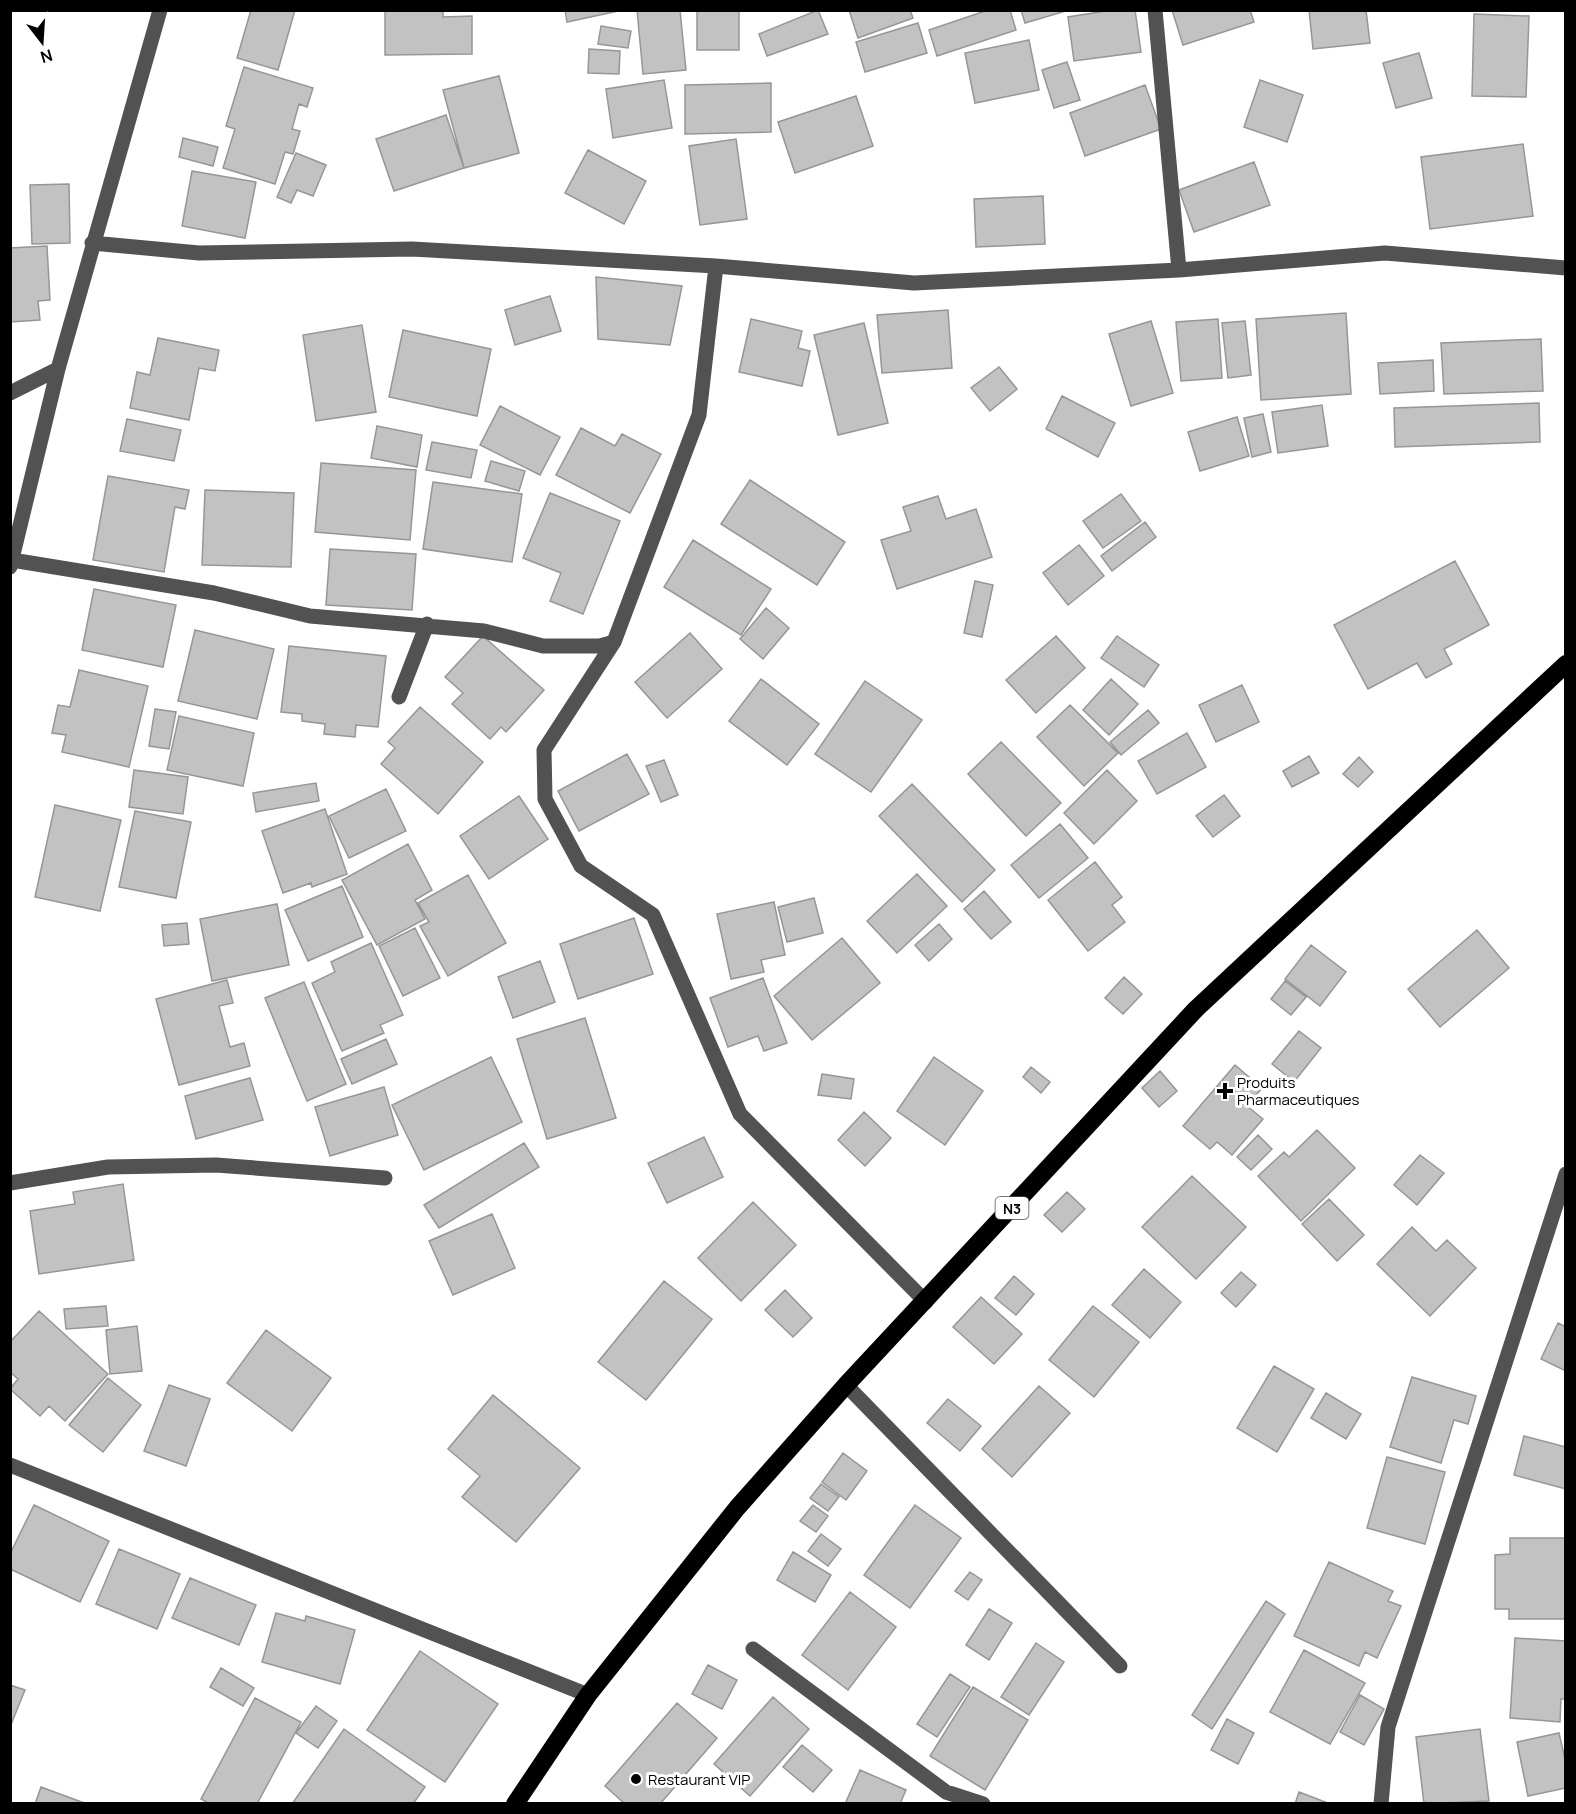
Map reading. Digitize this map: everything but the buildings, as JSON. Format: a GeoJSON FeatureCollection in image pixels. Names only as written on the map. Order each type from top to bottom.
{"type":"FeatureCollection","features":[{"type":"Feature","properties":{"kind":"highway","name":"N3"},"geometry":{"type":"LineString","coordinates":[[515,1803],[588,1695],[737,1508],[846,1385],[926,1302],[1196,1009],[1566,664]]}},
{"type":"Feature","properties":{"kind":"street"},"geometry":{"type":"LineString","coordinates":[[160,10],[58,369],[11,564],[214,593],[310,615],[484,630],[543,646],[600,646],[614,642]]}},
{"type":"Feature","properties":{"kind":"street"},"geometry":{"type":"LineString","coordinates":[[1155,10],[1179,270]]}},
{"type":"Feature","properties":{"kind":"street"},"geometry":{"type":"LineString","coordinates":[[92,243],[199,253],[412,249],[716,266],[914,283],[1179,270],[1385,253],[1566,268]]}},
{"type":"Feature","properties":{"kind":"street"},"geometry":{"type":"LineString","coordinates":[[716,266],[699,415],[614,642],[544,750],[545,799],[581,866],[653,915],[740,1114],[926,1302]]}},
{"type":"Feature","properties":{"kind":"street"},"geometry":{"type":"LineString","coordinates":[[10,393],[58,369]]}},
{"type":"Feature","properties":{"kind":"street"},"geometry":{"type":"LineString","coordinates":[[399,697],[427,624]]}},
{"type":"Feature","properties":{"kind":"street"},"geometry":{"type":"LineString","coordinates":[[10,1183],[108,1167],[216,1165],[385,1178]]}},
{"type":"Feature","properties":{"kind":"street"},"geometry":{"type":"LineString","coordinates":[[1381,1803],[1388,1727],[1566,1174]]}},
{"type":"Feature","properties":{"kind":"street"},"geometry":{"type":"LineString","coordinates":[[846,1385],[1120,1666]]}},
{"type":"Feature","properties":{"kind":"street"},"geometry":{"type":"LineString","coordinates":[[10,1466],[588,1695]]}},
{"type":"Feature","properties":{"kind":"street"},"geometry":{"type":"LineString","coordinates":[[753,1649],[946,1792],[983,1803]]}},
{"type":"Feature","properties":{"kind":"place","name":"Produits Pharmaceutiques"},"geometry":{"type":"Point","coordinates":[1225,1091]}},
{"type":"Feature","properties":{"kind":"place","name":"Restaurant VIP"},"geometry":{"type":"Point","coordinates":[636,1779]}}]}
